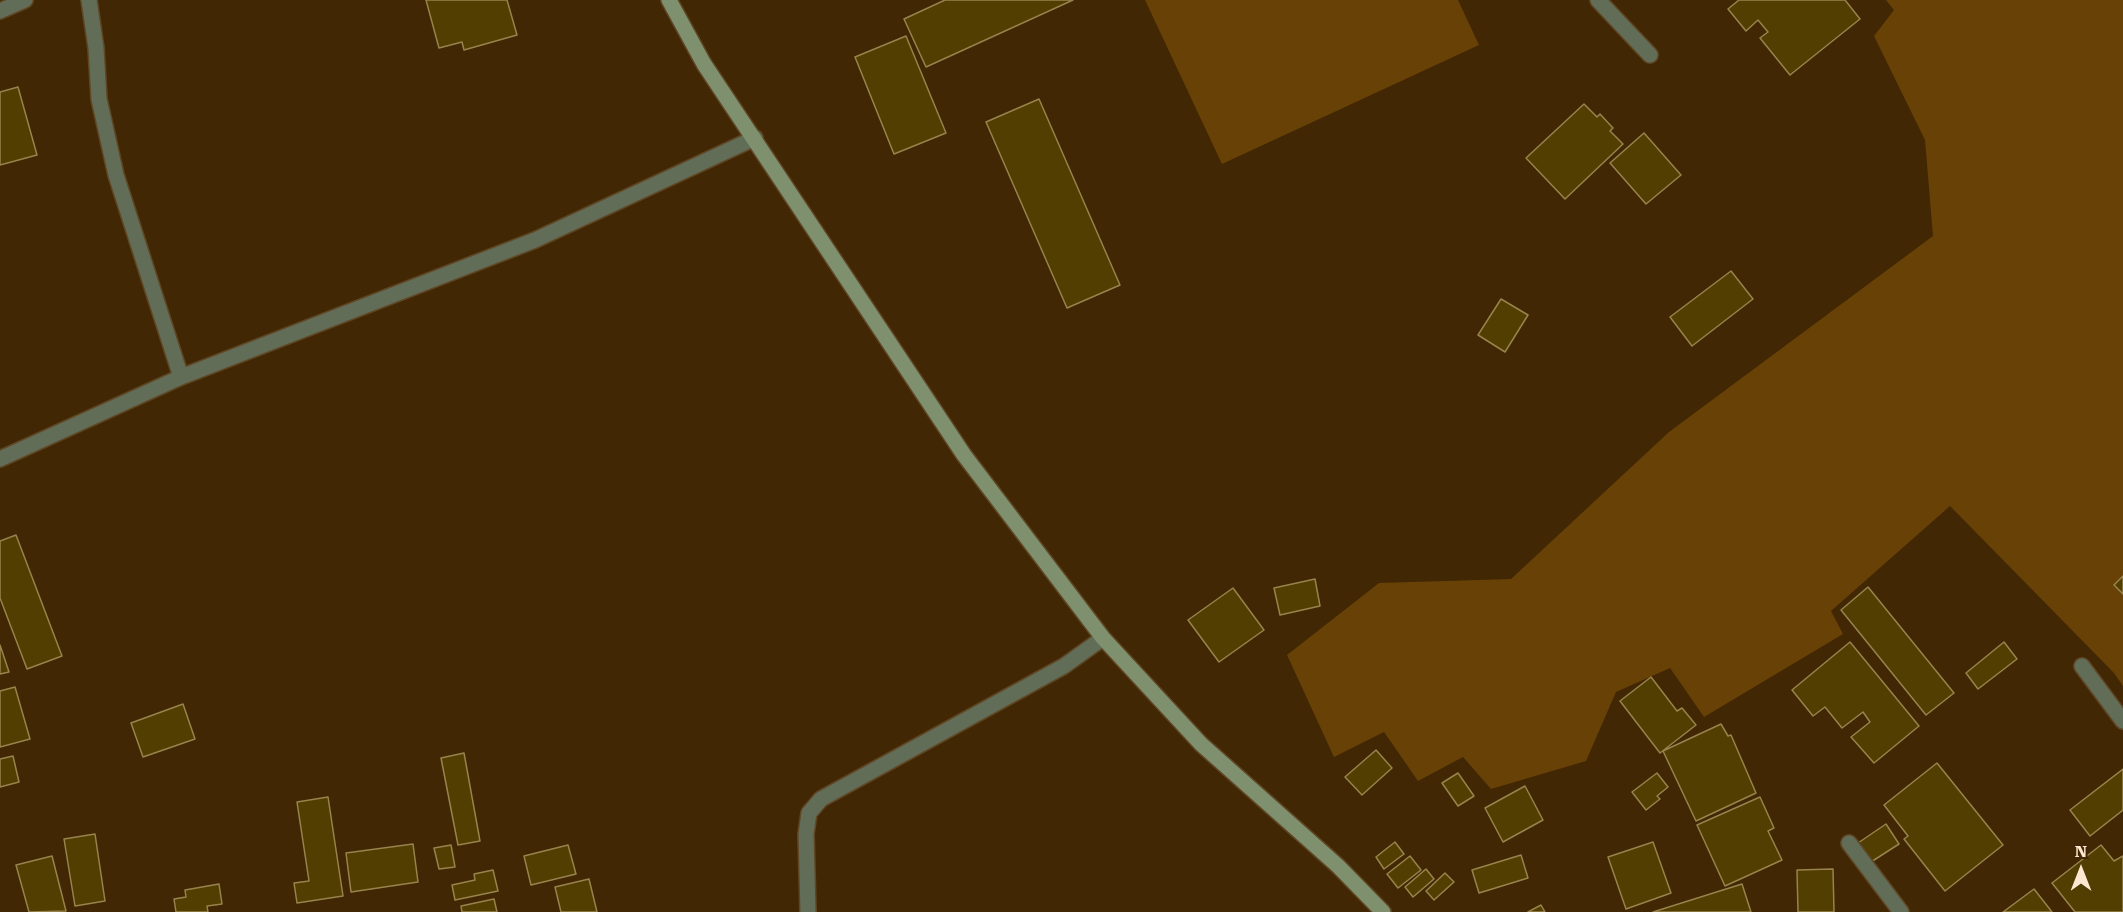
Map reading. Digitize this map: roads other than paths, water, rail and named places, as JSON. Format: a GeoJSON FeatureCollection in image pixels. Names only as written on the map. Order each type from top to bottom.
{"type":"FeatureCollection","features":[{"type":"Feature","properties":{"kind":"street"},"geometry":{"type":"LineString","coordinates":[[0,11],[25,0]]}},
{"type":"Feature","properties":{"kind":"street"},"geometry":{"type":"LineString","coordinates":[[89,0],[96,48],[99,99],[116,175],[181,377]]}},
{"type":"Feature","properties":{"kind":"street"},"geometry":{"type":"LineString","coordinates":[[669,0],[704,64],[964,455],[1103,638],[1202,744],[1338,866],[1383,912]]}},
{"type":"Feature","properties":{"kind":"street"},"geometry":{"type":"LineString","coordinates":[[1598,0],[1650,55]]}},
{"type":"Feature","properties":{"kind":"street"},"geometry":{"type":"LineString","coordinates":[[0,459],[181,377],[535,240],[755,138]]}},
{"type":"Feature","properties":{"kind":"street"},"geometry":{"type":"LineString","coordinates":[[808,912],[806,834],[809,813],[821,799],[1033,684],[1103,638]]}},
{"type":"Feature","properties":{"kind":"street"},"geometry":{"type":"LineString","coordinates":[[2082,666],[2123,721]]}},
{"type":"Feature","properties":{"kind":"street"},"geometry":{"type":"LineString","coordinates":[[1849,843],[1901,912]]}}]}
